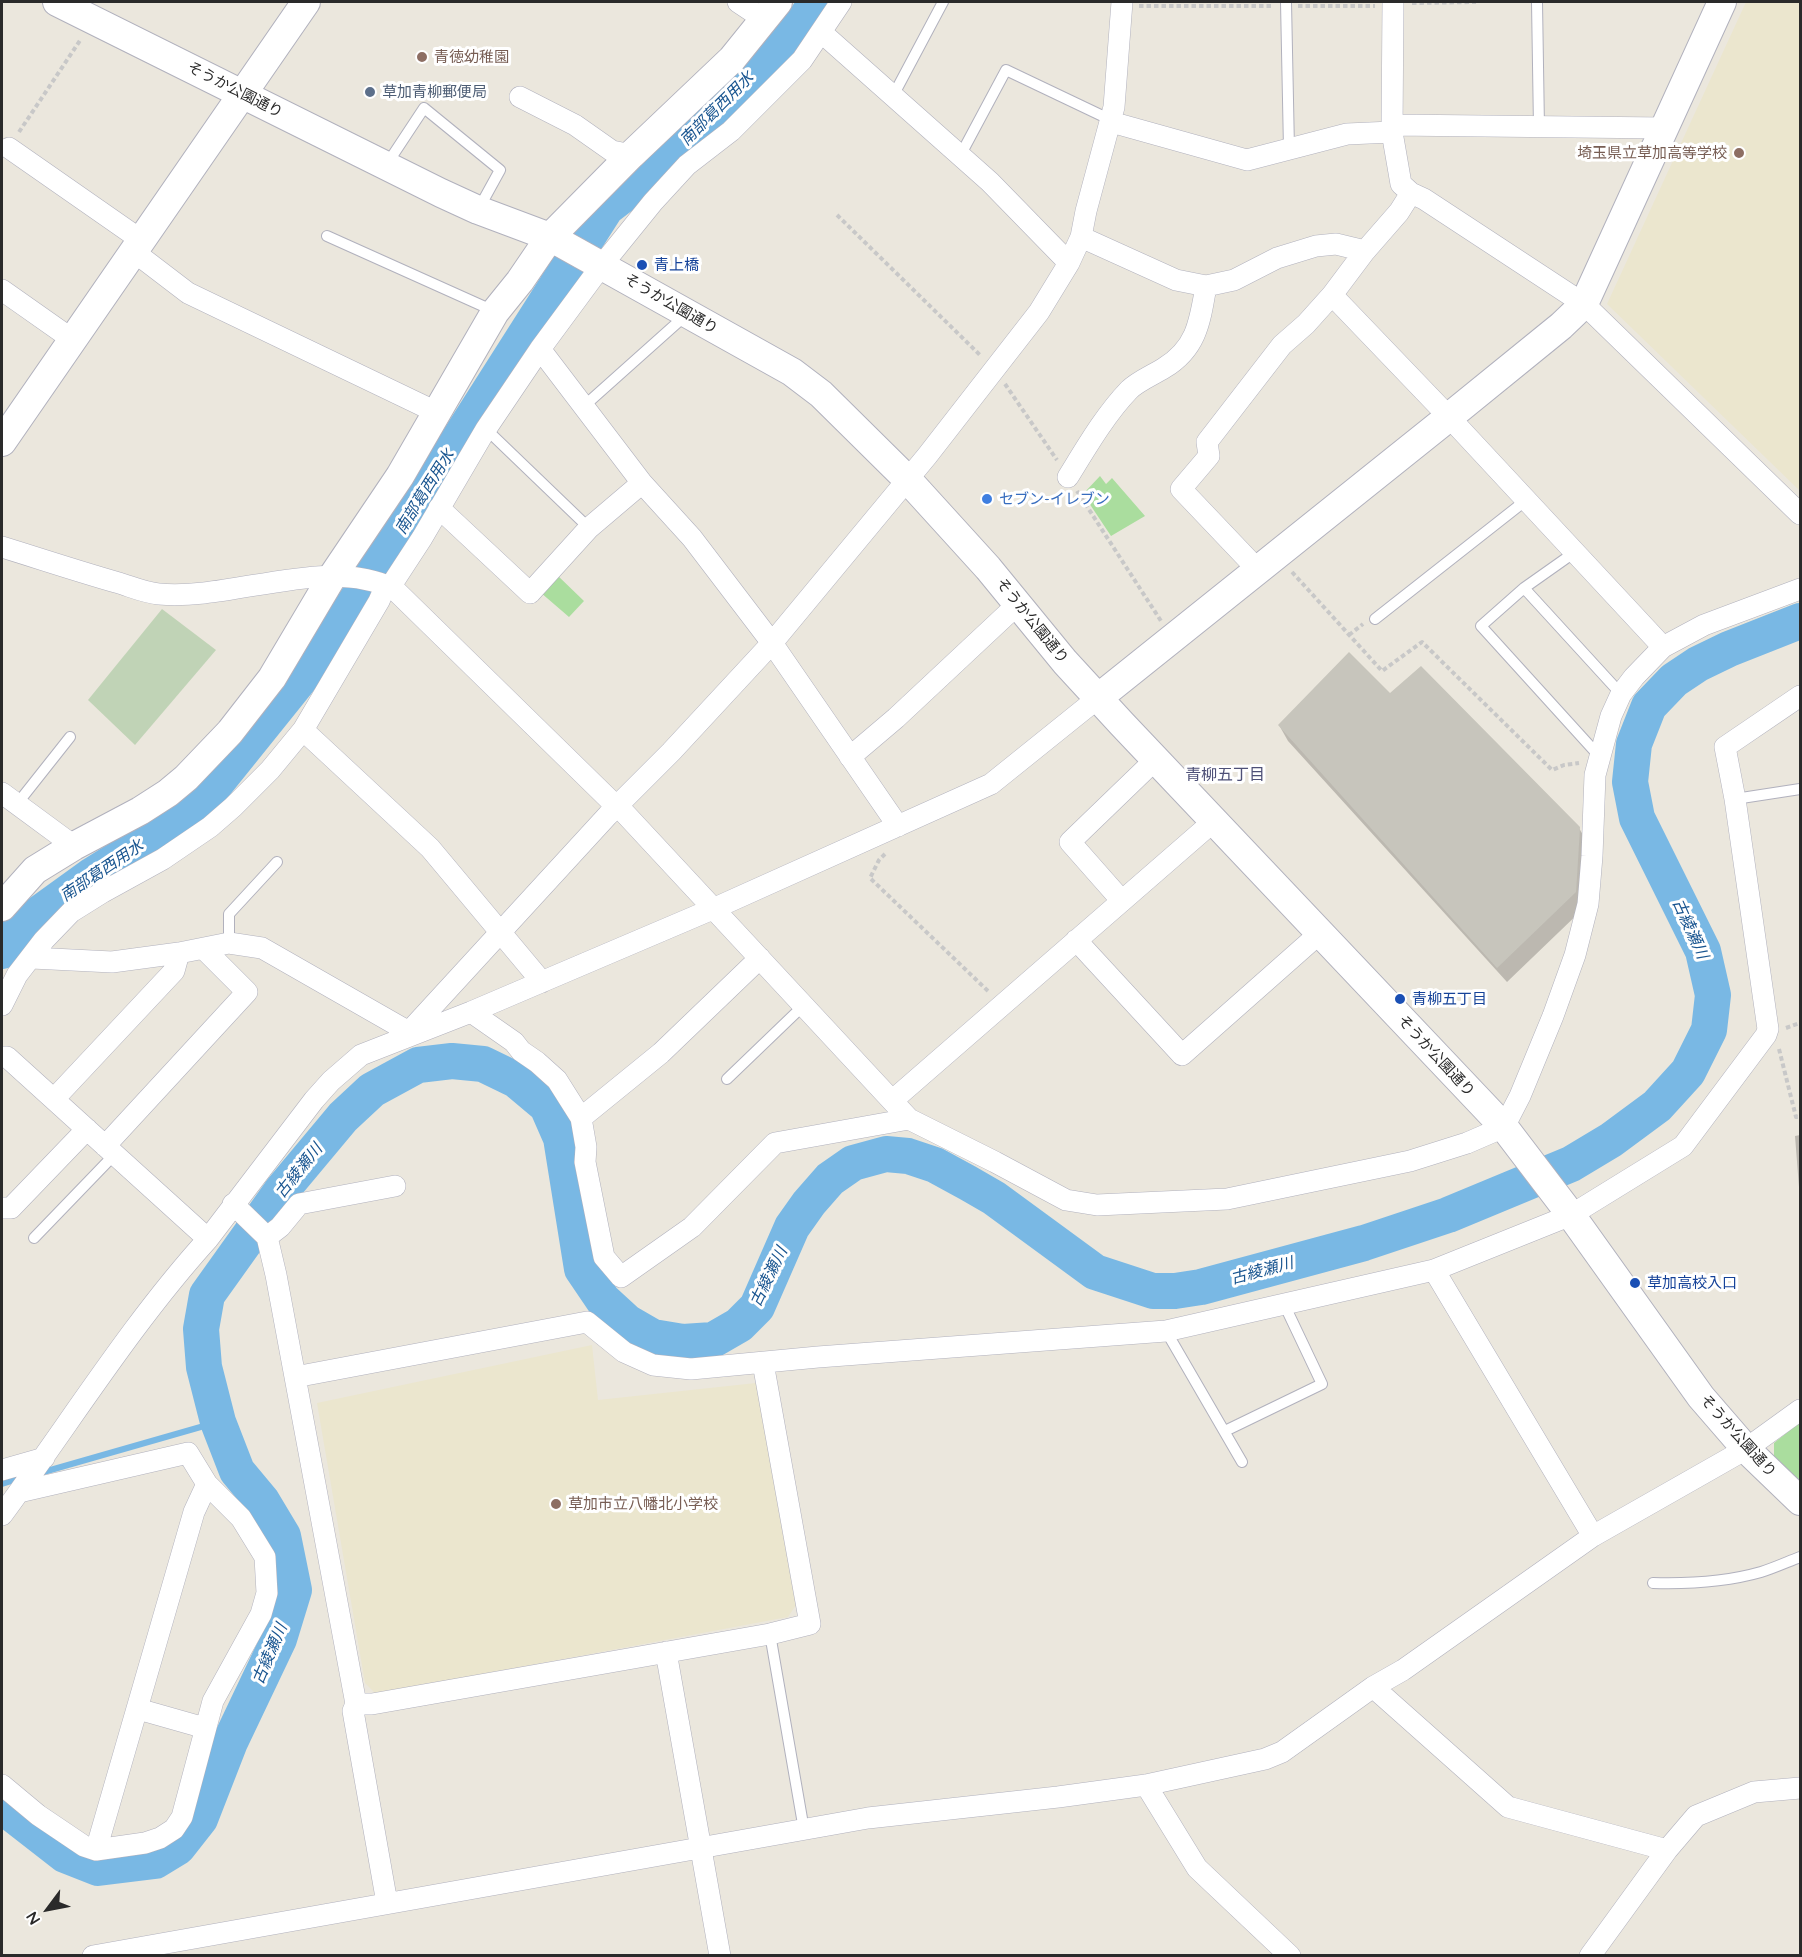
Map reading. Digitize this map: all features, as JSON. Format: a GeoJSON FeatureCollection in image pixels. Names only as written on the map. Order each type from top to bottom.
{"type":"FeatureCollection","features":[{"type":"Feature","properties":{"kind":"street","name":"そうか公園通り"},"geometry":{"type":"LineString","coordinates":[[57,2],[386,166],[478,210],[555,240],[598,262],[792,372],[821,394],[908,480],[1018,603],[1065,662],[1098,698],[1510,1135],[1701,1397],[1746,1449],[1800,1501]]}},
{"type":"Feature","properties":{"kind":"street"},"geometry":{"type":"LineString","coordinates":[[2,442],[306,2]]}},
{"type":"Feature","properties":{"kind":"street"},"geometry":{"type":"LineString","coordinates":[[2,907],[35,870],[168,793],[186,778],[230,732],[272,678],[337,576],[400,476],[495,312],[631,155],[732,59],[772,11],[738,2]]}},
{"type":"Feature","properties":{"kind":"street"},"geometry":{"type":"LineString","coordinates":[[2,1005],[17,975],[44,940],[71,912],[164,859],[210,827],[270,770],[303,730],[388,586],[423,538],[486,429],[598,262],[687,165],[731,131],[802,60],[841,2]]}},
{"type":"Feature","properties":{"kind":"street"},"geometry":{"type":"LineString","coordinates":[[2,1515],[110,1363],[190,1258],[208,1239],[331,1081],[361,1055],[402,1037],[471,1012],[715,909],[991,784],[1561,326],[1584,304],[1722,2]]}},
{"type":"Feature","properties":{"kind":"street"},"geometry":{"type":"LineString","coordinates":[[402,1037],[772,643],[908,480],[1039,312],[1081,237],[1111,121],[1122,4]]}},
{"type":"Feature","properties":{"kind":"street"},"geometry":{"type":"LineString","coordinates":[[1393,4],[1392,128],[1401,183],[1411,193],[1424,199],[1584,304],[1800,514]]}},
{"type":"Feature","properties":{"kind":"street"},"geometry":{"type":"LineString","coordinates":[[821,32],[990,182],[1069,262]]}},
{"type":"Feature","properties":{"kind":"street"},"geometry":{"type":"LineString","coordinates":[[520,97],[575,125],[612,151],[631,155]]}},
{"type":"Feature","properties":{"kind":"street"},"geometry":{"type":"LineString","coordinates":[[1111,121],[1247,160],[1347,134],[1392,128],[1664,128]]}},
{"type":"Feature","properties":{"kind":"street"},"geometry":{"type":"LineString","coordinates":[[9,148],[137,246],[188,293],[436,412]]}},
{"type":"Feature","properties":{"kind":"street"},"geometry":{"type":"LineString","coordinates":[[1258,570],[1181,489],[1209,456],[1207,442],[1282,345],[1332,296],[1365,251],[1399,212],[1411,193]]}},
{"type":"Feature","properties":{"kind":"street"},"geometry":{"type":"LineString","coordinates":[[1081,237],[1176,280],[1206,286],[1234,280],[1277,258],[1316,246],[1336,244],[1365,251]]}},
{"type":"Feature","properties":{"kind":"street"},"geometry":{"type":"LineString","coordinates":[[1076,471],[1116,405],[1131,388],[1167,367],[1193,340],[1200,322],[1206,286]]}},
{"type":"Feature","properties":{"kind":"street"},"geometry":{"type":"LineString","coordinates":[[2,290],[73,340]]}},
{"type":"Feature","properties":{"kind":"street"},"geometry":{"type":"LineString","coordinates":[[1332,296],[1449,417],[1663,647]]}},
{"type":"Feature","properties":{"kind":"street"},"geometry":{"type":"LineString","coordinates":[[540,349],[642,483],[692,538],[772,643],[850,757],[894,827]]}},
{"type":"Feature","properties":{"kind":"street"},"geometry":{"type":"LineString","coordinates":[[439,508],[530,593],[589,528],[642,483]]}},
{"type":"Feature","properties":{"kind":"street"},"geometry":{"type":"LineString","coordinates":[[2,547],[158,594],[188,594],[337,576],[388,586],[618,807],[894,1100],[909,1119],[1066,1200],[1097,1205],[1227,1198],[1410,1161],[1467,1143],[1510,1135],[1520,1096],[1575,955],[1588,904],[1594,775],[1611,716],[1621,694],[1663,647],[1704,625],[1800,589]]}},
{"type":"Feature","properties":{"kind":"street"},"geometry":{"type":"LineString","coordinates":[[850,757],[896,718],[1018,603]]}},
{"type":"Feature","properties":{"kind":"street"},"geometry":{"type":"LineString","coordinates":[[295,1377],[587,1322],[624,1352],[653,1365],[691,1369],[1166,1331],[1434,1270],[1566,1209],[1683,1146],[1766,1035],[1768,1029],[1735,800],[1725,747],[1800,696]]}},
{"type":"Feature","properties":{"kind":"street"},"geometry":{"type":"LineString","coordinates":[[303,730],[430,848],[542,982]]}},
{"type":"Feature","properties":{"kind":"street"},"geometry":{"type":"LineString","coordinates":[[1122,901],[1070,842],[1156,759]]}},
{"type":"Feature","properties":{"kind":"street"},"geometry":{"type":"LineString","coordinates":[[9,798],[74,846]]}},
{"type":"Feature","properties":{"kind":"street"},"geometry":{"type":"LineString","coordinates":[[894,1100],[1214,821]]}},
{"type":"Feature","properties":{"kind":"street"},"geometry":{"type":"LineString","coordinates":[[1076,940],[1182,1055],[1320,933]]}},
{"type":"Feature","properties":{"kind":"street"},"geometry":{"type":"LineString","coordinates":[[32,958],[112,962],[204,949],[229,943],[262,948],[402,1037]]}},
{"type":"Feature","properties":{"kind":"street"},"geometry":{"type":"LineString","coordinates":[[110,1150],[247,992],[204,949]]}},
{"type":"Feature","properties":{"kind":"street"},"geometry":{"type":"LineString","coordinates":[[54,1099],[174,971],[179,953]]}},
{"type":"Feature","properties":{"kind":"street"},"geometry":{"type":"LineString","coordinates":[[581,1118],[661,1053],[760,958]]}},
{"type":"Feature","properties":{"kind":"street"},"geometry":{"type":"LineString","coordinates":[[471,1012],[514,1042],[521,1051],[557,1080],[581,1118],[586,1147],[585,1162],[604,1257],[621,1277],[692,1227],[775,1143],[909,1119]]}},
{"type":"Feature","properties":{"kind":"street"},"geometry":{"type":"LineString","coordinates":[[2,1057],[7,1057],[208,1239]]}},
{"type":"Feature","properties":{"kind":"street"},"geometry":{"type":"LineString","coordinates":[[2,1208],[11,1208],[87,1129]]}},
{"type":"Feature","properties":{"kind":"street"},"geometry":{"type":"LineString","coordinates":[[267,1237],[280,1227],[299,1204],[395,1186]]}},
{"type":"Feature","properties":{"kind":"street"},"geometry":{"type":"LineString","coordinates":[[233,1204],[267,1237],[276,1275],[356,1704],[353,1711],[387,1904]]}},
{"type":"Feature","properties":{"kind":"street"},"geometry":{"type":"LineString","coordinates":[[1434,1270],[1593,1536]]}},
{"type":"Feature","properties":{"kind":"street"},"geometry":{"type":"LineString","coordinates":[[356,1704],[372,1704],[770,1634],[810,1624],[763,1363]]}},
{"type":"Feature","properties":{"kind":"street"},"geometry":{"type":"LineString","coordinates":[[93,1956],[868,1818],[1146,1785],[1265,1759],[1282,1752],[1373,1687],[1403,1670],[1593,1536],[1746,1449],[1800,1410]]}},
{"type":"Feature","properties":{"kind":"street"},"geometry":{"type":"LineString","coordinates":[[2,1785],[47,1821],[84,1846],[96,1850],[111,1850],[145,1843],[160,1838],[174,1829],[182,1817],[213,1701],[261,1614],[267,1593],[265,1557],[241,1518],[207,1484],[188,1453],[19,1492]]}},
{"type":"Feature","properties":{"kind":"street"},"geometry":{"type":"LineString","coordinates":[[2,1470],[44,1458]]}},
{"type":"Feature","properties":{"kind":"street"},"geometry":{"type":"LineString","coordinates":[[96,1850],[191,1524],[207,1484]]}},
{"type":"Feature","properties":{"kind":"street"},"geometry":{"type":"LineString","coordinates":[[666,1652],[720,1956]]}},
{"type":"Feature","properties":{"kind":"street"},"geometry":{"type":"LineString","coordinates":[[1373,1687],[1508,1807],[1667,1850]]}},
{"type":"Feature","properties":{"kind":"street"},"geometry":{"type":"LineString","coordinates":[[138,1709],[206,1728]]}},
{"type":"Feature","properties":{"kind":"street"},"geometry":{"type":"LineString","coordinates":[[1146,1785],[1197,1868],[1290,1956]]}},
{"type":"Feature","properties":{"kind":"street"},"geometry":{"type":"LineString","coordinates":[[1590,1956],[1667,1850],[1696,1816],[1754,1792],[1800,1788]]}},
{"type":"Feature","properties":{"kind":"lane"},"geometry":{"type":"LineString","coordinates":[[893,96],[943,2]]}},
{"type":"Feature","properties":{"kind":"lane"},"geometry":{"type":"LineString","coordinates":[[1537,2],[1539,128]]}},
{"type":"Feature","properties":{"kind":"lane"},"geometry":{"type":"LineString","coordinates":[[1287,4],[1289,149]]}},
{"type":"Feature","properties":{"kind":"lane"},"geometry":{"type":"LineString","coordinates":[[960,156],[1006,70],[1111,121]]}},
{"type":"Feature","properties":{"kind":"lane"},"geometry":{"type":"LineString","coordinates":[[386,166],[424,108],[500,170],[478,210]]}},
{"type":"Feature","properties":{"kind":"lane"},"geometry":{"type":"LineString","coordinates":[[327,236],[495,312]]}},
{"type":"Feature","properties":{"kind":"lane"},"geometry":{"type":"LineString","coordinates":[[584,407],[687,314]]}},
{"type":"Feature","properties":{"kind":"lane"},"geometry":{"type":"LineString","coordinates":[[486,429],[589,528]]}},
{"type":"Feature","properties":{"kind":"lane"},"geometry":{"type":"LineString","coordinates":[[1375,619],[1525,501]]}},
{"type":"Feature","properties":{"kind":"lane"},"geometry":{"type":"LineString","coordinates":[[1575,552],[1524,588],[1480,627],[1598,759]]}},
{"type":"Feature","properties":{"kind":"lane"},"geometry":{"type":"LineString","coordinates":[[1524,588],[1621,694]]}},
{"type":"Feature","properties":{"kind":"lane"},"geometry":{"type":"LineString","coordinates":[[9,798],[70,738]]}},
{"type":"Feature","properties":{"kind":"lane"},"geometry":{"type":"LineString","coordinates":[[1735,800],[1800,789]]}},
{"type":"Feature","properties":{"kind":"lane"},"geometry":{"type":"LineString","coordinates":[[229,943],[229,914],[277,861]]}},
{"type":"Feature","properties":{"kind":"lane"},"geometry":{"type":"LineString","coordinates":[[727,1079],[804,1005]]}},
{"type":"Feature","properties":{"kind":"lane"},"geometry":{"type":"LineString","coordinates":[[34,1238],[110,1150]]}},
{"type":"Feature","properties":{"kind":"lane"},"geometry":{"type":"LineString","coordinates":[[1225,1431],[1322,1384],[1284,1304]]}},
{"type":"Feature","properties":{"kind":"lane"},"geometry":{"type":"LineString","coordinates":[[1166,1331],[1242,1462]]}},
{"type":"Feature","properties":{"kind":"lane"},"geometry":{"type":"LineString","coordinates":[[1653,1583],[1679,1584],[1730,1579],[1762,1572],[1800,1557]]}},
{"type":"Feature","properties":{"kind":"lane"},"geometry":{"type":"LineString","coordinates":[[770,1634],[804,1830]]}},
{"type":"Feature","properties":{"kind":"path"},"geometry":{"type":"LineString","coordinates":[[1122,4],[1476,2]]}},
{"type":"Feature","properties":{"kind":"path"},"geometry":{"type":"LineString","coordinates":[[9,148],[94,20]]}},
{"type":"Feature","properties":{"kind":"path"},"geometry":{"type":"LineString","coordinates":[[837,215],[996,369],[1076,471],[1174,639]]}},
{"type":"Feature","properties":{"kind":"path"},"geometry":{"type":"LineString","coordinates":[[1290,570],[1382,671],[1422,642],[1552,770],[1564,765],[1598,759]]}},
{"type":"Feature","properties":{"kind":"path"},"geometry":{"type":"LineString","coordinates":[[894,827],[898,842],[879,860],[870,878],[1003,1005]]}},
{"type":"Feature","properties":{"kind":"path"},"geometry":{"type":"LineString","coordinates":[[1779,1047],[1796,1117],[1800,1117]]}},
{"type":"Feature","properties":{"kind":"shaded area","name":"埼玉県立草加高等学校"},"geometry":{"type":"Polygon","coordinates":[[[1746,2],[1800,2],[1800,491],[1607,304],[1746,2]]]}},
{"type":"Feature","properties":{"kind":"shaded area","name":"草加市立八幡北小学校"},"geometry":{"type":"Polygon","coordinates":[[[592,1345],[598,1400],[756,1383],[796,1605],[788,1617],[376,1694],[365,1683],[317,1403],[592,1345]]]}},
{"type":"Feature","properties":{"kind":"green space"},"geometry":{"type":"Polygon","coordinates":[[[1100,476],[1106,484],[1112,478],[1145,516],[1111,536],[1083,494],[1100,476]]]}},
{"type":"Feature","properties":{"kind":"green space"},"geometry":{"type":"Polygon","coordinates":[[[556,574],[584,601],[569,617],[540,592],[556,574]]]}},
{"type":"Feature","properties":{"kind":"green space"},"geometry":{"type":"Polygon","coordinates":[[[162,609],[216,650],[135,745],[88,700],[162,609]]]}},
{"type":"Feature","properties":{"kind":"green space"},"geometry":{"type":"Polygon","coordinates":[[[1800,1422],[1800,1485],[1774,1459],[1774,1443],[1800,1422]]]}},
{"type":"Feature","properties":{"kind":"building"},"geometry":{"type":"Polygon","coordinates":[[[1349,652],[1390,693],[1421,666],[1580,827],[1576,892],[1497,968],[1278,725],[1349,652]]]}},
{"type":"Feature","properties":{"kind":"waterway","name":"南部葛西用水"},"geometry":{"type":"LineString","coordinates":[[2,951],[19,928],[91,876],[193,812],[329,643],[606,208],[658,168],[803,22],[817,2]]}},
{"type":"Feature","properties":{"kind":"waterway","name":"古綾瀬川"},"geometry":{"type":"LineString","coordinates":[[2,1806],[65,1855],[98,1868],[155,1861],[178,1847],[200,1819],[230,1742],[279,1639],[294,1590],[283,1536],[262,1501],[237,1471],[218,1422],[204,1367],[201,1329],[207,1295],[282,1190],[343,1117],[372,1090],[418,1065],[452,1061],[483,1064],[516,1080],[547,1106],[561,1138],[582,1269],[603,1300],[627,1322],[653,1337],[683,1342],[713,1340],[739,1325],[757,1307],[792,1227],[809,1203],[830,1179],[853,1163],[886,1154],[908,1156],[935,1165],[994,1198],[1095,1272],[1153,1291],[1175,1291],[1201,1287],[1364,1243],[1448,1215],[1571,1164],[1611,1140],[1657,1106],[1688,1072],[1709,1030],[1713,995],[1703,951],[1637,818],[1630,782],[1634,744],[1649,706],[1674,680],[1698,664],[1729,649],[1800,621]]}},
{"type":"Feature","properties":{"kind":"waterway"},"geometry":{"type":"LineString","coordinates":[[40,1473],[218,1422]]}},
{"type":"Feature","properties":{"kind":"waterway"},"geometry":{"type":"LineString","coordinates":[[2,1484],[21,1478]]}},
{"type":"Feature","properties":{"kind":"place","name":"青徳幼稚園"},"geometry":{"type":"Point","coordinates":[422,57]}},
{"type":"Feature","properties":{"kind":"place","name":"草加青柳郵便局"},"geometry":{"type":"Point","coordinates":[370,92]}},
{"type":"Feature","properties":{"kind":"place","name":"埼玉県立草加高等学校"},"geometry":{"type":"Point","coordinates":[1739,153]}},
{"type":"Feature","properties":{"kind":"place","name":"青上橋"},"geometry":{"type":"Point","coordinates":[642,265]}},
{"type":"Feature","properties":{"kind":"place","name":"セブン-イレブン"},"geometry":{"type":"Point","coordinates":[987,499]}},
{"type":"Feature","properties":{"kind":"place","name":"青柳五丁目"},"geometry":{"type":"Point","coordinates":[1400,999]}},
{"type":"Feature","properties":{"kind":"place","name":"草加高校入口"},"geometry":{"type":"Point","coordinates":[1635,1283]}},
{"type":"Feature","properties":{"kind":"place","name":"草加市立八幡北小学校"},"geometry":{"type":"Point","coordinates":[556,1504]}},
{"type":"Feature","properties":{"kind":"district","name":"青柳五丁目"},"geometry":{"type":"Point","coordinates":[1225,775]}}]}
